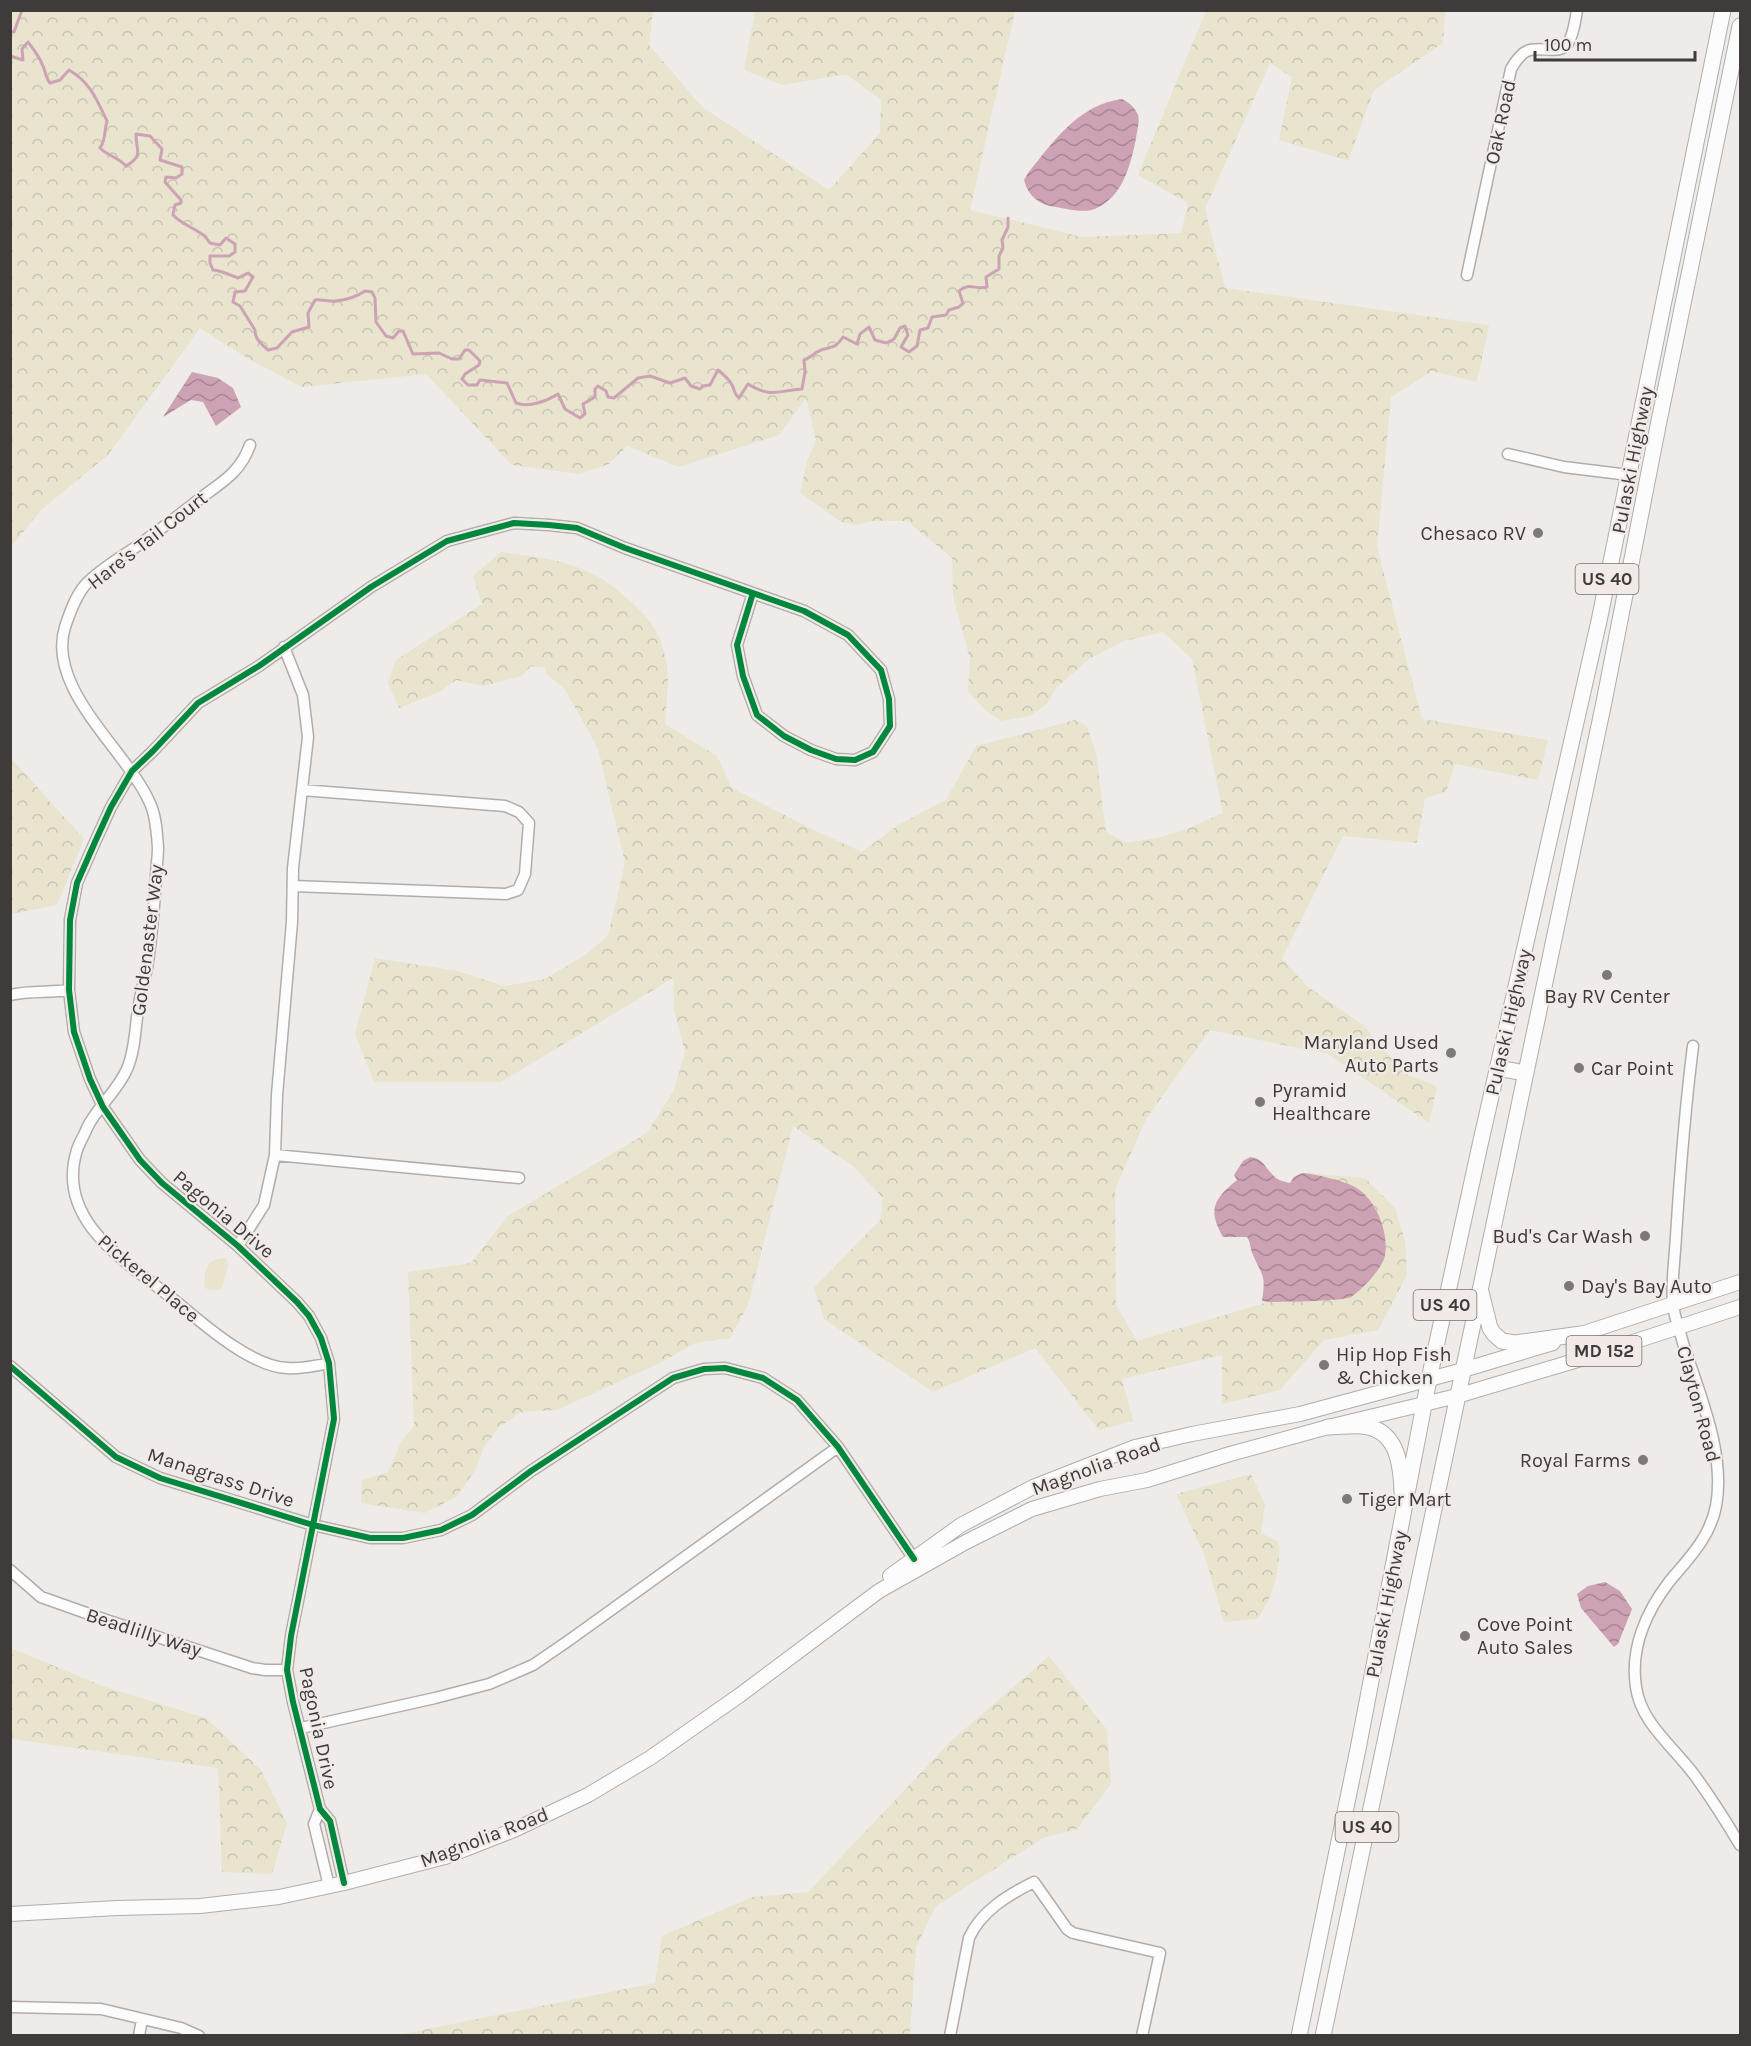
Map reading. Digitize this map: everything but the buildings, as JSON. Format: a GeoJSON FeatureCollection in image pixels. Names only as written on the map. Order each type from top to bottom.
{"type":"FeatureCollection","features":[{"type":"Feature","properties":{"kind":"highway","name":"Pulaski Highway"},"geometry":{"type":"LineString","coordinates":[[1299,2036],[1400,1535],[1429,1379],[1599,621],[1723,10]]}},
{"type":"Feature","properties":{"kind":"highway","name":"Pulaski Highway"},"geometry":{"type":"LineString","coordinates":[[1323,2036],[1605,702],[1659,421],[1740,26]]}},
{"type":"Feature","properties":{"kind":"highway"},"geometry":{"type":"LineString","coordinates":[[1497,1068],[1526,1073]]}},
{"type":"Feature","properties":{"kind":"highway"},"geometry":{"type":"LineString","coordinates":[[1480,1289],[1490,1328],[1502,1341],[1515,1343],[1581,1334]]}},
{"type":"Feature","properties":{"kind":"highway"},"geometry":{"type":"LineString","coordinates":[[1328,1427],[1374,1428],[1392,1443],[1401,1468],[1400,1535]]}},
{"type":"Feature","properties":{"kind":"main road","name":"MD 152"},"geometry":{"type":"LineString","coordinates":[[1429,1379],[1581,1334],[1740,1282]]}},
{"type":"Feature","properties":{"kind":"main road","name":"MD 152"},"geometry":{"type":"LineString","coordinates":[[1425,1404],[1740,1307]]}},
{"type":"Feature","properties":{"kind":"main road","name":"Magnolia Road"},"geometry":{"type":"LineString","coordinates":[[806,1646],[861,1596],[914,1558],[962,1525],[1033,1487],[1135,1447],[1300,1414],[1429,1379]]}},
{"type":"Feature","properties":{"kind":"main road","name":"Magnolia Road"},"geometry":{"type":"LineString","coordinates":[[10,1914],[200,1906],[279,1897],[444,1857],[514,1830],[588,1795],[650,1758],[885,1587],[1032,1509],[1100,1489],[1146,1480],[1328,1427],[1425,1404]]}},
{"type":"Feature","properties":{"kind":"street","name":"Oak Road"},"geometry":{"type":"LineString","coordinates":[[1467,275],[1511,69],[1527,51],[1541,48],[1560,50],[1567,46],[1577,10]]}},
{"type":"Feature","properties":{"kind":"street","name":"Hare's Tail Court"},"geometry":{"type":"LineString","coordinates":[[132,771],[78,696],[67,675],[63,654],[64,631],[72,606],[84,586],[100,572],[155,534],[234,472],[245,459],[250,445]]}},
{"type":"Feature","properties":{"kind":"street"},"geometry":{"type":"LineString","coordinates":[[1508,454],[1564,467],[1629,476]]}},
{"type":"Feature","properties":{"kind":"street","name":"Pagonia Drive"},"geometry":{"type":"LineString","coordinates":[[344,1882],[330,1821],[320,1809],[287,1670],[291,1636],[334,1419],[329,1363],[321,1338],[309,1316],[281,1285],[238,1246],[162,1183],[140,1160],[103,1107],[90,1079],[75,1032],[69,990],[70,920],[77,883],[111,807],[132,771],[198,703],[259,666],[371,587],[447,541],[514,523],[577,528],[625,548],[753,593]]}},
{"type":"Feature","properties":{"kind":"street"},"geometry":{"type":"LineString","coordinates":[[753,593],[804,611],[848,635],[881,670],[889,699],[890,726],[873,752],[855,760],[836,759],[784,736],[758,715],[742,676],[737,645],[753,593]]}},
{"type":"Feature","properties":{"kind":"street"},"geometry":{"type":"LineString","coordinates":[[238,1246],[264,1205],[275,1155],[292,886],[308,737],[303,695],[284,647]]}},
{"type":"Feature","properties":{"kind":"street","name":"Goldenaster Way"},"geometry":{"type":"LineString","coordinates":[[103,1107],[129,1067],[147,965],[155,894],[158,848],[151,804],[132,771]]}},
{"type":"Feature","properties":{"kind":"street"},"geometry":{"type":"LineString","coordinates":[[292,886],[506,894],[518,890],[525,874],[529,823],[519,812],[506,806],[302,789]]}},
{"type":"Feature","properties":{"kind":"street"},"geometry":{"type":"LineString","coordinates":[[10,995],[40,990],[58,992],[69,990]]}},
{"type":"Feature","properties":{"kind":"street","name":"Clayton Road"},"geometry":{"type":"LineString","coordinates":[[1693,1046],[1677,1224],[1673,1304],[1711,1430],[1717,1469],[1716,1507],[1706,1535],[1693,1555],[1657,1598],[1642,1628],[1634,1670],[1636,1689],[1643,1710],[1656,1730],[1697,1778],[1740,1845]]}},
{"type":"Feature","properties":{"kind":"street","name":"Pickerel Place"},"geometry":{"type":"LineString","coordinates":[[103,1107],[93,1117],[76,1152],[73,1176],[76,1196],[84,1219],[97,1235],[120,1258],[235,1347],[266,1364],[285,1368],[329,1363]]}},
{"type":"Feature","properties":{"kind":"street"},"geometry":{"type":"LineString","coordinates":[[275,1155],[519,1178]]}},
{"type":"Feature","properties":{"kind":"street","name":"Managrass Drive"},"geometry":{"type":"LineString","coordinates":[[10,1366],[117,1457],[160,1478],[313,1525],[370,1538],[403,1538],[441,1530],[472,1515],[531,1471],[673,1378],[704,1369],[725,1368],[763,1378],[797,1400],[838,1448],[914,1558]]}},
{"type":"Feature","properties":{"kind":"street"},"geometry":{"type":"LineString","coordinates":[[301,1728],[489,1684],[532,1665],[838,1448]]}},
{"type":"Feature","properties":{"kind":"street","name":"Beadlilly Way"},"geometry":{"type":"LineString","coordinates":[[10,1570],[41,1597],[252,1668],[287,1670]]}},
{"type":"Feature","properties":{"kind":"street","name":"Pagonia Drive"},"geometry":{"type":"LineString","coordinates":[[320,1809],[314,1824],[328,1886]]}},
{"type":"Feature","properties":{"kind":"street"},"geometry":{"type":"LineString","coordinates":[[950,2036],[969,1938],[976,1923],[985,1914],[1034,1882],[1067,1929],[1073,1933],[1160,1953],[1143,2036]]}},
{"type":"Feature","properties":{"kind":"street"},"geometry":{"type":"LineString","coordinates":[[10,2007],[101,2009],[181,2028],[199,2036]]}},
{"type":"Feature","properties":{"kind":"street"},"geometry":{"type":"LineString","coordinates":[[139,2036],[142,2019]]}},
{"type":"Feature","properties":{"kind":"green space"},"geometry":{"type":"Polygon","coordinates":[[[11,11],[653,11],[649,45],[702,107],[829,190],[880,133],[881,100],[846,74],[783,85],[744,70],[755,11],[1015,11],[970,210],[1082,237],[1181,233],[1188,203],[1138,175],[1206,11],[1445,11],[1443,43],[1374,90],[1348,161],[1279,140],[1292,77],[1270,63],[1205,209],[1225,288],[1489,325],[1477,382],[1432,371],[1391,397],[1377,547],[1422,719],[1548,740],[1538,780],[1455,764],[1446,792],[1425,798],[1417,843],[1343,836],[1282,959],[1307,986],[1364,1026],[1405,1074],[1437,1088],[1429,1123],[1328,1054],[1210,1030],[1146,1119],[1115,1190],[1116,1305],[1137,1341],[1268,1302],[1349,1298],[1355,1187],[1307,1173],[1365,1178],[1395,1208],[1405,1241],[1407,1275],[1378,1330],[1324,1340],[1280,1390],[1222,1404],[1222,1355],[1122,1379],[1133,1421],[1099,1430],[1035,1348],[933,1392],[824,1319],[814,1288],[880,1220],[883,1198],[853,1166],[793,1126],[748,1305],[730,1338],[695,1343],[662,1362],[557,1410],[522,1412],[499,1427],[483,1449],[476,1469],[456,1497],[425,1513],[361,1503],[362,1480],[388,1472],[401,1442],[414,1426],[408,1272],[471,1263],[508,1216],[647,1133],[674,1090],[685,1052],[674,1010],[673,978],[501,1082],[374,1082],[355,1034],[375,958],[458,971],[505,986],[545,979],[585,955],[608,936],[625,863],[598,749],[565,689],[546,674],[545,667],[531,666],[522,676],[483,686],[456,680],[439,692],[399,708],[388,683],[396,660],[482,604],[473,576],[501,552],[538,557],[571,565],[587,571],[616,589],[644,615],[661,642],[668,674],[665,724],[717,756],[732,788],[862,852],[898,825],[946,800],[976,746],[1075,720],[1087,726],[1096,753],[1106,832],[1127,843],[1161,837],[1187,829],[1223,813],[1192,659],[1163,632],[1124,641],[1089,659],[1056,688],[1047,704],[1030,716],[1001,721],[985,710],[968,691],[970,659],[953,596],[952,558],[907,521],[873,521],[856,525],[841,522],[800,493],[807,461],[816,440],[806,398],[779,435],[679,467],[627,446],[609,464],[579,474],[512,465],[426,374],[302,387],[247,358],[200,328],[108,455],[42,509],[11,547],[11,11]]]}},
{"type":"Feature","properties":{"kind":"green space"},"geometry":{"type":"Polygon","coordinates":[[[10,757],[84,839],[57,905],[11,914],[10,757]]]}},
{"type":"Feature","properties":{"kind":"green space"},"geometry":{"type":"Polygon","coordinates":[[[226,1258],[228,1266],[222,1288],[208,1289],[204,1286],[208,1266],[214,1260],[226,1258]]]}},
{"type":"Feature","properties":{"kind":"green space"},"geometry":{"type":"Polygon","coordinates":[[[1251,1474],[1265,1504],[1261,1533],[1279,1542],[1277,1572],[1272,1592],[1257,1619],[1224,1622],[1204,1554],[1176,1494],[1251,1474]]]}},
{"type":"Feature","properties":{"kind":"green space"},"geometry":{"type":"Polygon","coordinates":[[[11,1648],[105,1687],[206,1718],[261,1770],[287,1823],[272,1874],[222,1872],[218,1768],[11,1739],[11,1648]]]}},
{"type":"Feature","properties":{"kind":"green space"},"geometry":{"type":"Polygon","coordinates":[[[1049,1656],[1107,1730],[1111,1784],[1077,1829],[1043,1838],[936,1906],[916,1947],[910,2035],[398,2035],[655,1983],[662,1936],[752,1897],[808,1892],[951,1741],[1049,1656]]]}},
{"type":"Feature","properties":{"kind":"water"},"geometry":{"type":"Polygon","coordinates":[[[1122,99],[1135,110],[1139,124],[1128,168],[1113,196],[1106,203],[1088,211],[1050,206],[1035,199],[1028,191],[1024,180],[1058,137],[1068,126],[1092,109],[1122,99]]]}},
{"type":"Feature","properties":{"kind":"water"},"geometry":{"type":"Polygon","coordinates":[[[192,372],[218,378],[233,388],[241,407],[216,426],[203,402],[191,400],[163,417],[192,372]]]}},
{"type":"Feature","properties":{"kind":"water"},"geometry":{"type":"Polygon","coordinates":[[[1250,1157],[1262,1162],[1281,1181],[1290,1183],[1294,1177],[1302,1173],[1321,1176],[1351,1185],[1369,1199],[1383,1227],[1385,1255],[1376,1272],[1356,1294],[1336,1299],[1262,1301],[1263,1277],[1247,1237],[1223,1237],[1214,1212],[1218,1199],[1237,1180],[1234,1175],[1243,1161],[1250,1157]]]}},
{"type":"Feature","properties":{"kind":"water"},"geometry":{"type":"Polygon","coordinates":[[[1605,1582],[1620,1591],[1632,1609],[1618,1644],[1614,1647],[1581,1608],[1577,1594],[1588,1586],[1605,1582]]]}},
{"type":"Feature","properties":{"kind":"waterway"},"geometry":{"type":"LineString","coordinates":[[10,31],[14,32],[22,10]]}},
{"type":"Feature","properties":{"kind":"waterway"},"geometry":{"type":"LineString","coordinates":[[10,56],[23,60],[22,49],[28,42],[39,58],[50,83],[60,80],[69,70],[82,80],[92,92],[107,121],[100,148],[126,166],[137,156],[136,134],[150,136],[162,149],[160,160],[182,167],[182,174],[176,178],[166,177],[165,182],[181,200],[181,203],[175,205],[173,215],[202,234],[210,243],[220,245],[226,238],[235,244],[235,252],[229,256],[210,256],[210,263],[213,270],[238,278],[248,273],[253,277],[245,291],[235,292],[233,302],[240,306],[255,330],[257,339],[268,350],[277,348],[292,332],[309,327],[308,313],[315,300],[340,301],[355,297],[365,291],[372,292],[375,298],[376,322],[386,336],[393,338],[399,331],[403,331],[413,354],[439,353],[452,359],[459,359],[465,350],[469,350],[480,361],[479,365],[465,374],[462,379],[468,385],[477,385],[480,380],[507,383],[516,403],[526,405],[538,403],[558,394],[565,409],[580,418],[585,414],[583,404],[595,397],[595,389],[598,386],[606,391],[608,397],[614,398],[638,378],[650,376],[670,383],[685,378],[691,386],[700,389],[710,385],[718,370],[729,381],[739,398],[748,384],[768,392],[802,389],[805,372],[804,360],[821,350],[833,347],[843,337],[857,344],[860,334],[869,327],[875,340],[886,343],[894,339],[900,328],[905,326],[908,335],[901,347],[909,352],[917,346],[920,330],[928,328],[932,317],[946,315],[949,310],[963,303],[959,291],[966,287],[987,287],[986,277],[999,269],[999,256],[1003,248],[1002,240],[1008,227],[1008,218]]}},
{"type":"Feature","properties":{"kind":"cycle path"},"geometry":{"type":"LineString","coordinates":[[344,1883],[330,1821],[320,1809],[287,1670],[291,1636],[334,1419],[329,1363],[321,1338],[309,1316],[297,1302],[238,1246],[162,1183],[140,1160],[103,1107],[90,1079],[74,1032],[69,990],[70,920],[77,883],[111,807],[132,771],[198,703],[259,666],[371,587],[447,541],[514,523],[577,528],[625,548],[764,597],[804,611],[848,635],[881,670],[889,699],[890,726],[873,752],[855,760],[836,759],[811,750],[784,736],[757,715],[743,676],[737,645],[753,593]]}},
{"type":"Feature","properties":{"kind":"cycle path"},"geometry":{"type":"LineString","coordinates":[[10,1366],[116,1457],[160,1478],[313,1525],[370,1538],[403,1538],[441,1530],[472,1515],[531,1471],[673,1378],[704,1369],[725,1368],[763,1378],[797,1400],[838,1447],[914,1559]]}},
{"type":"Feature","properties":{"kind":"place","name":"Chesaco RV"},"geometry":{"type":"Point","coordinates":[1538,533]}},
{"type":"Feature","properties":{"kind":"place","name":"Bay RV Center"},"geometry":{"type":"Point","coordinates":[1607,975]}},
{"type":"Feature","properties":{"kind":"place","name":"Maryland Used Auto Parts"},"geometry":{"type":"Point","coordinates":[1451,1053]}},
{"type":"Feature","properties":{"kind":"place","name":"Car Point"},"geometry":{"type":"Point","coordinates":[1579,1068]}},
{"type":"Feature","properties":{"kind":"place","name":"Pyramid Healthcare"},"geometry":{"type":"Point","coordinates":[1260,1102]}},
{"type":"Feature","properties":{"kind":"place","name":"Bud's Car Wash"},"geometry":{"type":"Point","coordinates":[1645,1236]}},
{"type":"Feature","properties":{"kind":"place","name":"Day's Bay Auto"},"geometry":{"type":"Point","coordinates":[1569,1286]}},
{"type":"Feature","properties":{"kind":"place","name":"Hip Hop Fish & Chicken"},"geometry":{"type":"Point","coordinates":[1324,1365]}},
{"type":"Feature","properties":{"kind":"place","name":"Royal Farms"},"geometry":{"type":"Point","coordinates":[1643,1460]}},
{"type":"Feature","properties":{"kind":"place","name":"Tiger Mart"},"geometry":{"type":"Point","coordinates":[1347,1499]}},
{"type":"Feature","properties":{"kind":"place","name":"Cove Point Auto Sales"},"geometry":{"type":"Point","coordinates":[1465,1636]}}]}
